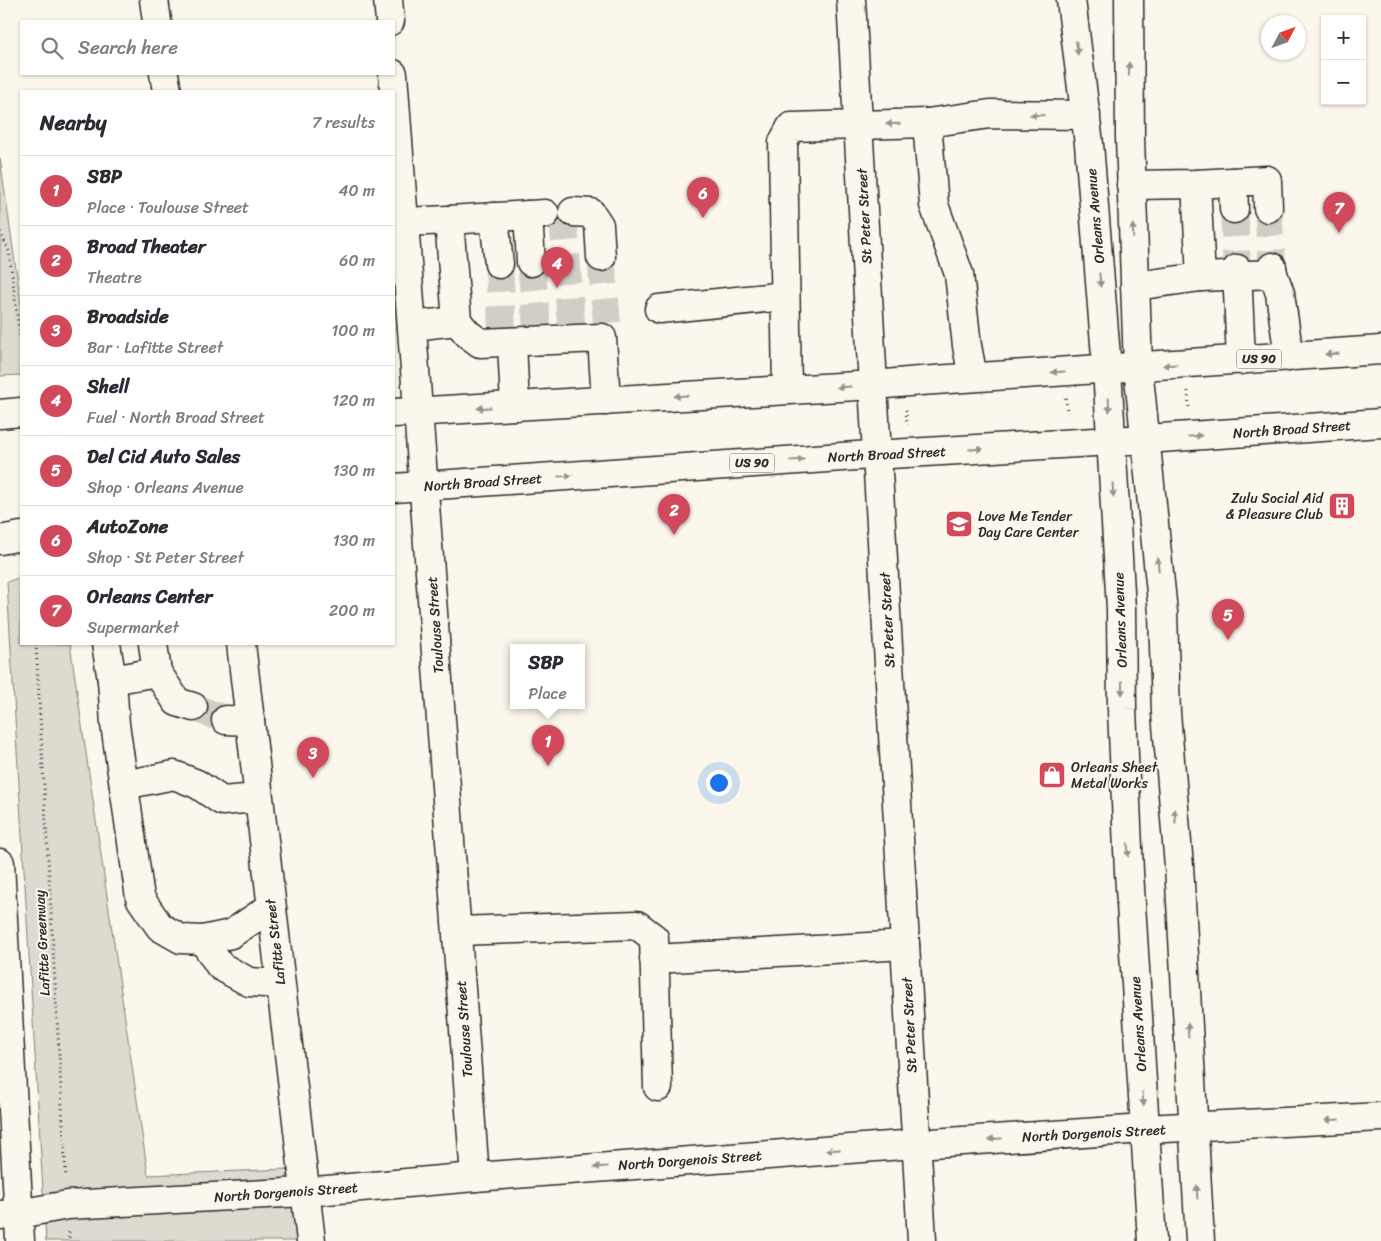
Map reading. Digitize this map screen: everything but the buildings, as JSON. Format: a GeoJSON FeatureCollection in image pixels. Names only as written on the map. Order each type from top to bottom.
{"type":"FeatureCollection","features":[{"type":"Feature","properties":{"kind":"street"},"geometry":{"type":"LineString","coordinates":[[154,0],[157,20]]}},
{"type":"Feature","properties":{"kind":"street"},"geometry":{"type":"LineString","coordinates":[[388,0],[390,20]]}},
{"type":"Feature","properties":{"kind":"street","name":"St Peter Street"},"geometry":{"type":"LineString","coordinates":[[851,0],[922,1241]]}},
{"type":"Feature","properties":{"kind":"street","name":"Orleans Avenue"},"geometry":{"type":"LineString","coordinates":[[1071,0],[1086,115],[1107,369],[1121,609],[1122,708],[1129,872],[1152,1241]]}},
{"type":"Feature","properties":{"kind":"street"},"geometry":{"type":"LineString","coordinates":[[1129,0],[1131,184],[1138,367],[1146,440],[1148,480],[1163,612],[1166,713],[1179,866],[1200,1241]]}},
{"type":"Feature","properties":{"kind":"street"},"geometry":{"type":"LineString","coordinates":[[164,75],[167,90]]}},
{"type":"Feature","properties":{"kind":"street","name":"Toulouse Street"},"geometry":{"type":"LineString","coordinates":[[394,75],[412,326],[406,412],[424,486],[474,1177]]}},
{"type":"Feature","properties":{"kind":"street"},"geometry":{"type":"LineString","coordinates":[[786,390],[783,142],[792,127],[927,122],[990,114],[1086,115]]}},
{"type":"Feature","properties":{"kind":"street"},"geometry":{"type":"LineString","coordinates":[[927,122],[934,205],[960,274],[967,346],[973,377]]}},
{"type":"Feature","properties":{"kind":"street"},"geometry":{"type":"LineString","coordinates":[[1131,184],[1196,184],[1267,180],[1268,208]]}},
{"type":"Feature","properties":{"kind":"street"},"geometry":{"type":"LineString","coordinates":[[1233,182],[1234,209]]}},
{"type":"Feature","properties":{"kind":"street"},"geometry":{"type":"LineString","coordinates":[[1196,184],[1201,277]]}},
{"type":"Feature","properties":{"kind":"street"},"geometry":{"type":"LineString","coordinates":[[573,212],[591,213],[599,224],[601,257]]}},
{"type":"Feature","properties":{"kind":"street"},"geometry":{"type":"LineString","coordinates":[[404,222],[537,214],[531,262]]}},
{"type":"Feature","properties":{"kind":"street"},"geometry":{"type":"LineString","coordinates":[[494,217],[498,264]]}},
{"type":"Feature","properties":{"kind":"street"},"geometry":{"type":"LineString","coordinates":[[449,220],[457,321],[468,334],[480,343],[518,336],[605,330],[606,400]]}},
{"type":"Feature","properties":{"kind":"street"},"geometry":{"type":"LineString","coordinates":[[1135,286],[1238,272],[1272,270],[1280,293],[1289,357]]}},
{"type":"Feature","properties":{"kind":"street"},"geometry":{"type":"LineString","coordinates":[[1238,272],[1241,360]]}},
{"type":"Feature","properties":{"kind":"street"},"geometry":{"type":"LineString","coordinates":[[659,309],[785,296]]}},
{"type":"Feature","properties":{"kind":"street"},"geometry":{"type":"LineString","coordinates":[[412,326],[457,321]]}},
{"type":"Feature","properties":{"kind":"street"},"geometry":{"type":"LineString","coordinates":[[515,406],[518,336]]}},
{"type":"Feature","properties":{"kind":"street","name":"US 90"},"geometry":{"type":"LineString","coordinates":[[406,412],[874,385],[1381,350]]}},
{"type":"Feature","properties":{"kind":"street"},"geometry":{"type":"LineString","coordinates":[[0,414],[20,412]]}},
{"type":"Feature","properties":{"kind":"street","name":"North Broad Street"},"geometry":{"type":"LineString","coordinates":[[395,488],[878,455],[1146,440],[1381,423]]}},
{"type":"Feature","properties":{"kind":"street"},"geometry":{"type":"LineString","coordinates":[[0,540],[20,536]]}},
{"type":"Feature","properties":{"kind":"street"},"geometry":{"type":"LineString","coordinates":[[106,645],[112,680],[115,724],[140,898],[160,927],[181,939],[204,940],[231,934],[271,907]]}},
{"type":"Feature","properties":{"kind":"street"},"geometry":{"type":"LineString","coordinates":[[154,645],[157,672],[176,702],[193,706]]}},
{"type":"Feature","properties":{"kind":"street","name":"Lafitte Street"},"geometry":{"type":"LineString","coordinates":[[241,645],[238,721],[258,798],[311,1241]]}},
{"type":"Feature","properties":{"kind":"street"},"geometry":{"type":"LineString","coordinates":[[112,680],[157,672]]}},
{"type":"Feature","properties":{"kind":"street"},"geometry":{"type":"LineString","coordinates":[[124,785],[174,775],[197,784],[222,801],[258,798]]}},
{"type":"Feature","properties":{"kind":"street"},"geometry":{"type":"LineString","coordinates":[[0,863],[9,1214],[20,1241]]}},
{"type":"Feature","properties":{"kind":"street"},"geometry":{"type":"LineString","coordinates":[[457,931],[637,925],[654,938],[658,1087]]}},
{"type":"Feature","properties":{"kind":"street"},"geometry":{"type":"LineString","coordinates":[[204,940],[220,966],[249,982],[280,984]]}},
{"type":"Feature","properties":{"kind":"street"},"geometry":{"type":"LineString","coordinates":[[654,958],[905,945]]}},
{"type":"Feature","properties":{"kind":"street","name":"North Dorgenois Street"},"geometry":{"type":"LineString","coordinates":[[9,1214],[68,1205],[304,1192],[474,1177],[916,1144],[1145,1129],[1381,1117]]}},
{"type":"Feature","properties":{"kind":"path"},"geometry":{"type":"LineString","coordinates":[[0,232],[9,251],[20,338]]}},
{"type":"Feature","properties":{"kind":"path"},"geometry":{"type":"LineString","coordinates":[[1188,390],[1189,408]]}},
{"type":"Feature","properties":{"kind":"path"},"geometry":{"type":"LineString","coordinates":[[905,402],[908,425]]}},
{"type":"Feature","properties":{"kind":"path","name":"Lafitte Greenway"},"geometry":{"type":"LineString","coordinates":[[36,645],[69,1241]]}},
{"type":"Feature","properties":{"kind":"shaded area"},"geometry":{"type":"Polygon","coordinates":[[[0,158],[20,297],[20,375],[0,376],[0,158]]]}},
{"type":"Feature","properties":{"kind":"shaded area"},"geometry":{"type":"Polygon","coordinates":[[[20,577],[20,645],[70,645],[148,1175],[287,1169],[297,1241],[46,1241],[7,582],[20,577]]]}},
{"type":"Feature","properties":{"kind":"tunnel"},"geometry":{"type":"LineString","coordinates":[[1268,208],[1272,267]]}},
{"type":"Feature","properties":{"kind":"tunnel"},"geometry":{"type":"LineString","coordinates":[[1234,209],[1237,269]]}},
{"type":"Feature","properties":{"kind":"tunnel"},"geometry":{"type":"LineString","coordinates":[[563,213],[572,338]]}},
{"type":"Feature","properties":{"kind":"tunnel"},"geometry":{"type":"LineString","coordinates":[[601,257],[607,323]]}},
{"type":"Feature","properties":{"kind":"tunnel"},"geometry":{"type":"LineString","coordinates":[[531,262],[537,328]]}},
{"type":"Feature","properties":{"kind":"tunnel"},"geometry":{"type":"LineString","coordinates":[[499,264],[502,330]]}},
{"type":"Feature","properties":{"kind":"tunnel"},"geometry":{"type":"LineString","coordinates":[[193,707],[226,720]]}},
{"type":"Feature","properties":{"kind":"place","name":"AutoZone"},"geometry":{"type":"Point","coordinates":[703,218]}},
{"type":"Feature","properties":{"kind":"place","name":"Orleans Center"},"geometry":{"type":"Point","coordinates":[1339,233]}},
{"type":"Feature","properties":{"kind":"place","name":"Shell"},"geometry":{"type":"Point","coordinates":[557,288]}},
{"type":"Feature","properties":{"kind":"place","name":"Zulu Social Aid & Pleasure Club"},"geometry":{"type":"Point","coordinates":[1342,506]}},
{"type":"Feature","properties":{"kind":"place","name":"Love Me Tender Day Care Center"},"geometry":{"type":"Point","coordinates":[959,524]}},
{"type":"Feature","properties":{"kind":"place","name":"Broad Theater"},"geometry":{"type":"Point","coordinates":[674,535]}},
{"type":"Feature","properties":{"kind":"place","name":"Del Cid Auto Sales"},"geometry":{"type":"Point","coordinates":[1228,640]}},
{"type":"Feature","properties":{"kind":"place","name":"SBP"},"geometry":{"type":"Point","coordinates":[548,766]}},
{"type":"Feature","properties":{"kind":"place","name":"Orleans Sheet Metal Works"},"geometry":{"type":"Point","coordinates":[1052,775]}},
{"type":"Feature","properties":{"kind":"place","name":"Broadside"},"geometry":{"type":"Point","coordinates":[313,778]}}]}
